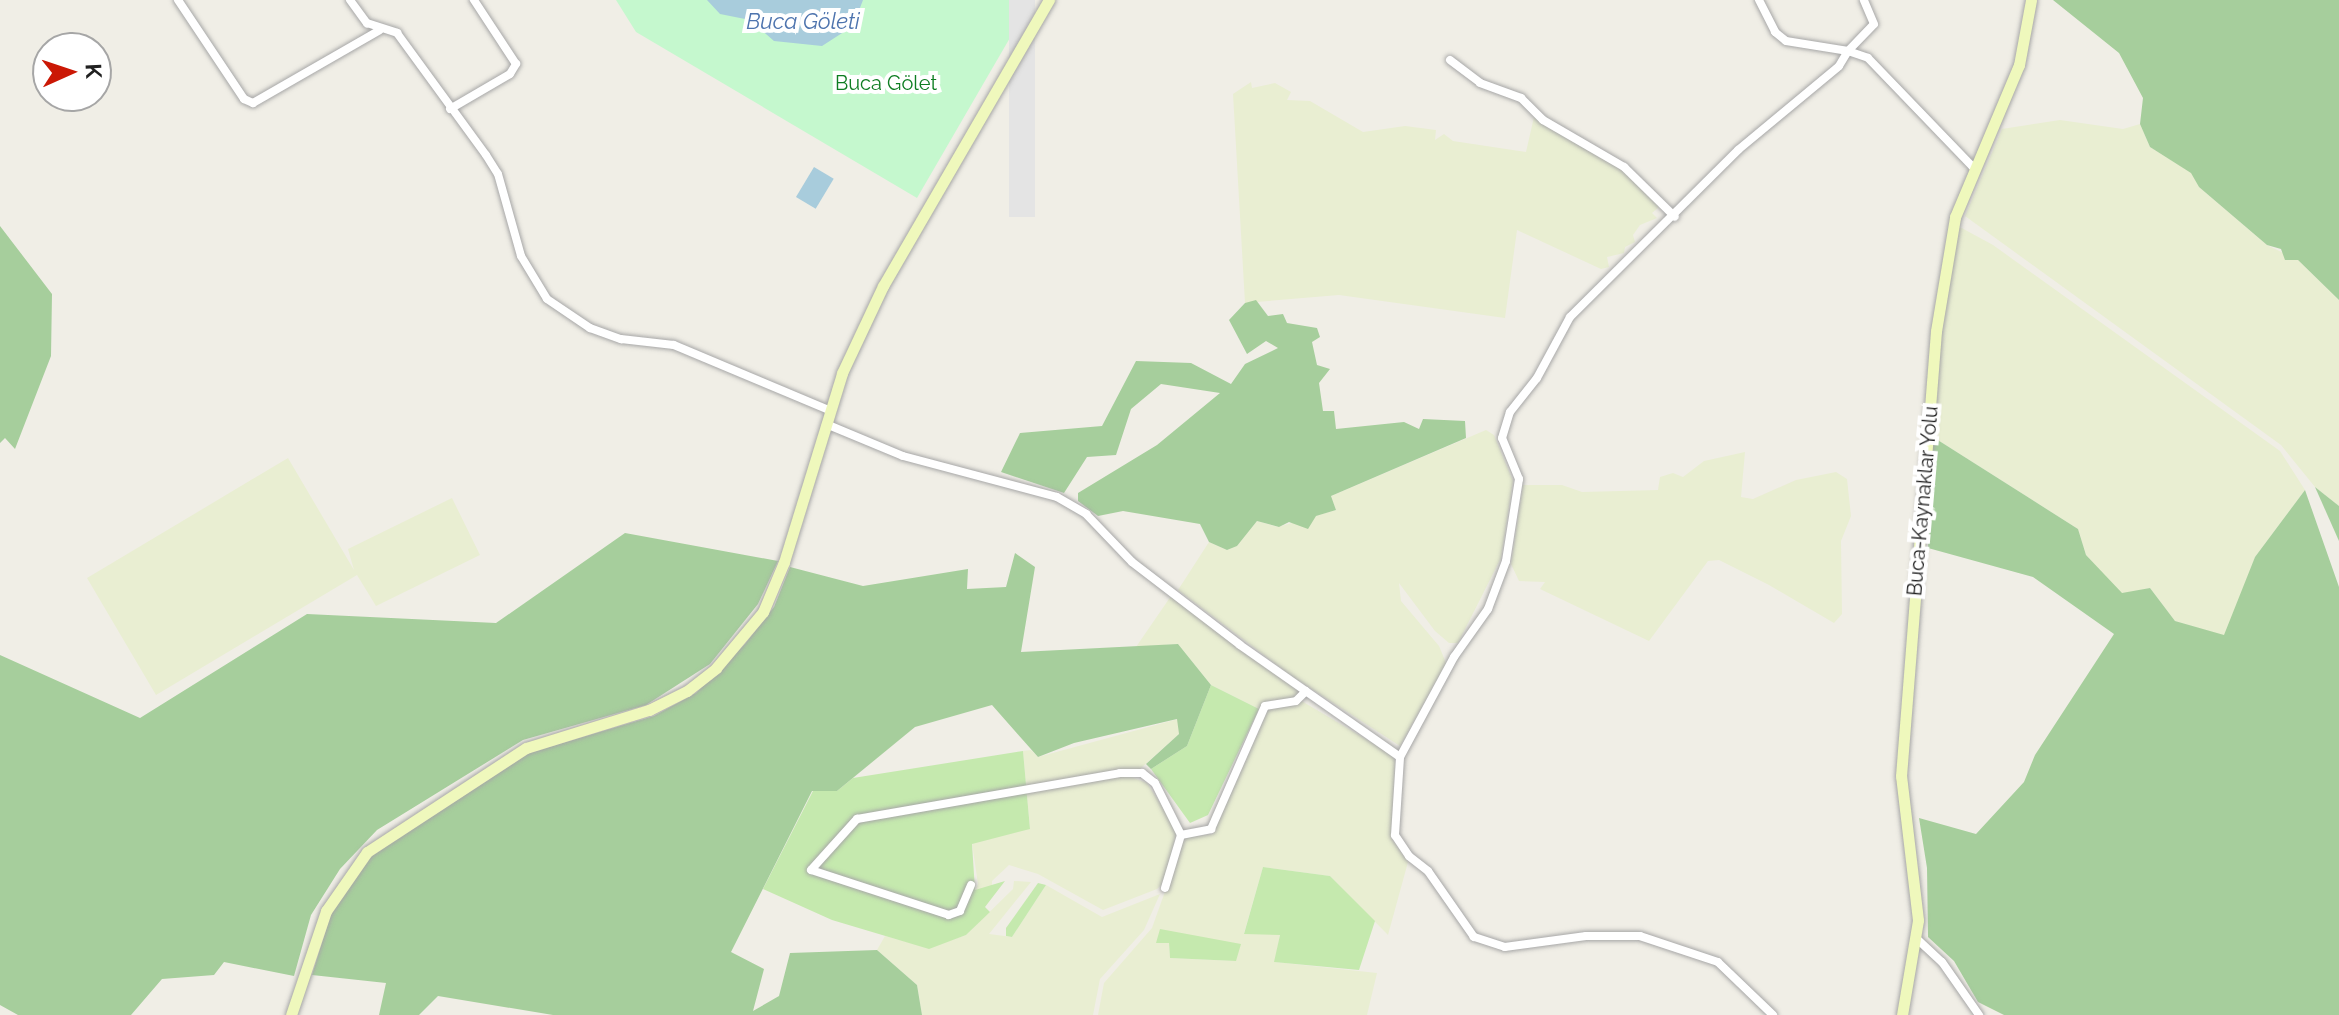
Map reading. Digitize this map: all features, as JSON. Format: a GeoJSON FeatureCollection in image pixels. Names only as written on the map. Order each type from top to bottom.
{"type":"FeatureCollection","features":[{"type":"Feature","properties":{"kind":"street"},"geometry":{"type":"LineString","coordinates":[[178,0],[244,99],[253,103],[380,30]]}},
{"type":"Feature","properties":{"kind":"street"},"geometry":{"type":"LineString","coordinates":[[350,0],[367,23],[380,30],[397,33],[498,174],[521,256],[547,299],[590,328],[621,339],[674,345],[831,411]]}},
{"type":"Feature","properties":{"kind":"street"},"geometry":{"type":"LineString","coordinates":[[450,109],[510,74],[516,64],[474,0]]}},
{"type":"Feature","properties":{"kind":"street"},"geometry":{"type":"LineString","coordinates":[[291,1015],[326,911],[367,852],[526,748],[649,710],[716,668],[763,612],[784,562],[826,424],[883,286],[1049,0]]}},
{"type":"Feature","properties":{"kind":"street"},"geometry":{"type":"LineString","coordinates":[[1759,0],[1786,41],[1848,51],[1868,58],[1974,168]]}},
{"type":"Feature","properties":{"kind":"street"},"geometry":{"type":"LineString","coordinates":[[1773,1015],[1718,962],[1640,936],[1586,936],[1505,947],[1474,937],[1395,835],[1394,789],[1400,757],[1454,657],[1488,609],[1506,561],[1519,479],[1502,438],[1510,412],[1537,378],[1570,317],[1675,217],[1738,150],[1839,66],[1848,51],[1874,24],[1864,0]]}},
{"type":"Feature","properties":{"kind":"street","name":"Buca-Kaynaklar Yolu"},"geometry":{"type":"LineString","coordinates":[[1902,1015],[1916,938],[1915,869],[1901,776],[1936,331],[1955,217],[2019,65],[2031,0]]}},
{"type":"Feature","properties":{"kind":"street"},"geometry":{"type":"LineString","coordinates":[[1450,60],[1470,78],[1521,98],[1543,120],[1624,167],[1675,217]]}},
{"type":"Feature","properties":{"kind":"street"},"geometry":{"type":"LineString","coordinates":[[826,424],[903,456],[1057,497],[1086,514],[1132,562],[1400,757]]}},
{"type":"Feature","properties":{"kind":"street"},"geometry":{"type":"LineString","coordinates":[[1181,835],[1211,829],[1265,706],[1296,701],[1306,691]]}},
{"type":"Feature","properties":{"kind":"street"},"geometry":{"type":"LineString","coordinates":[[971,885],[960,911],[949,915],[811,870],[857,819],[1120,773],[1142,773],[1155,783],[1181,835],[1165,888]]}},
{"type":"Feature","properties":{"kind":"street"},"geometry":{"type":"LineString","coordinates":[[1916,938],[1942,962],[1979,1015]]}},
{"type":"Feature","properties":{"kind":"green space","name":"Buca Gölet"},"geometry":{"type":"Polygon","coordinates":[[[616,0],[1032,0],[917,198],[636,32],[616,0]]]}},
{"type":"Feature","properties":{"kind":"green space"},"geometry":{"type":"Polygon","coordinates":[[[2053,0],[2339,0],[2339,300],[2298,260],[2285,260],[2281,249],[2267,245],[2199,187],[2191,173],[2150,147],[2140,124],[2143,98],[2119,53],[2053,0]]]}},
{"type":"Feature","properties":{"kind":"green space"},"geometry":{"type":"Polygon","coordinates":[[[1251,82],[1252,88],[1275,83],[1291,92],[1287,100],[1310,101],[1363,132],[1405,126],[1436,130],[1435,140],[1444,134],[1453,141],[1526,152],[1534,117],[1625,170],[1659,207],[1652,213],[1657,218],[1640,225],[1633,235],[1635,242],[1625,247],[1624,253],[1607,257],[1609,267],[1601,269],[1517,230],[1505,318],[1339,295],[1245,303],[1233,94],[1251,82]]]}},
{"type":"Feature","properties":{"kind":"green space"},"geometry":{"type":"Polygon","coordinates":[[[2060,120],[2123,129],[2140,124],[2150,147],[2192,173],[2199,187],[2267,245],[2298,260],[2339,300],[2339,506],[2315,487],[2281,445],[1965,216],[2002,129],[2060,120]]]}},
{"type":"Feature","properties":{"kind":"green space"},"geometry":{"type":"Polygon","coordinates":[[[0,226],[52,294],[51,356],[15,449],[5,438],[0,443],[0,226]]]}},
{"type":"Feature","properties":{"kind":"green space"},"geometry":{"type":"Polygon","coordinates":[[[1958,226],[1993,245],[2280,451],[2305,490],[2255,557],[2225,636],[2175,621],[2150,588],[2122,594],[2086,555],[2078,529],[1933,437],[1939,339],[1958,226]]]}},
{"type":"Feature","properties":{"kind":"green space"},"geometry":{"type":"Polygon","coordinates":[[[1256,300],[1268,316],[1283,314],[1287,323],[1317,328],[1320,337],[1312,342],[1317,365],[1330,369],[1319,383],[1323,411],[1334,411],[1336,429],[1404,422],[1419,429],[1423,419],[1465,421],[1466,438],[1331,496],[1336,510],[1316,516],[1308,529],[1289,522],[1279,527],[1257,521],[1237,546],[1227,550],[1209,542],[1200,524],[1123,511],[1098,516],[1078,501],[1078,493],[1157,445],[1220,393],[1161,384],[1131,409],[1116,455],[1087,457],[1064,493],[1001,472],[1020,433],[1102,426],[1136,361],[1191,363],[1231,384],[1245,364],[1278,348],[1266,341],[1247,354],[1229,320],[1245,303],[1256,300]]]}},
{"type":"Feature","properties":{"kind":"green space"},"geometry":{"type":"Polygon","coordinates":[[[1486,430],[1494,435],[1513,481],[1501,558],[1458,643],[1449,643],[1435,631],[1399,583],[1401,601],[1439,646],[1446,663],[1400,746],[1290,675],[1178,590],[1209,542],[1227,550],[1237,546],[1257,521],[1278,527],[1336,510],[1331,496],[1486,430]]]}},
{"type":"Feature","properties":{"kind":"green space"},"geometry":{"type":"Polygon","coordinates":[[[1933,437],[2078,529],[2086,555],[2122,593],[2150,588],[2175,621],[2224,635],[2255,557],[2305,490],[2339,587],[2339,1015],[2004,1015],[1978,1002],[1954,961],[1928,937],[1927,868],[1919,818],[1976,834],[2024,782],[2035,755],[2114,634],[2033,577],[1928,548],[1933,437]]]}},
{"type":"Feature","properties":{"kind":"green space"},"geometry":{"type":"Polygon","coordinates":[[[1745,452],[1741,497],[1753,499],[1796,480],[1836,472],[1847,479],[1851,516],[1841,541],[1842,614],[1834,623],[1719,560],[1708,561],[1649,641],[1540,589],[1545,582],[1519,581],[1511,564],[1523,485],[1562,485],[1582,492],[1658,490],[1660,477],[1673,473],[1683,477],[1704,461],[1745,452]]]}},
{"type":"Feature","properties":{"kind":"green space"},"geometry":{"type":"Polygon","coordinates":[[[288,458],[354,570],[348,549],[452,498],[480,555],[376,606],[357,575],[156,695],[87,578],[288,458]]]}},
{"type":"Feature","properties":{"kind":"green space"},"geometry":{"type":"Polygon","coordinates":[[[2315,487],[2339,506],[2339,541],[2315,487]]]}},
{"type":"Feature","properties":{"kind":"green space"},"geometry":{"type":"Polygon","coordinates":[[[625,533],[778,561],[758,604],[710,664],[646,705],[523,740],[377,830],[340,869],[311,915],[294,976],[224,962],[214,975],[162,979],[131,1015],[18,1015],[0,1005],[0,655],[140,718],[307,614],[496,623],[625,533]]]}},
{"type":"Feature","properties":{"kind":"green space"},"geometry":{"type":"Polygon","coordinates":[[[1015,553],[1035,567],[1021,652],[1178,644],[1211,685],[1187,746],[1151,769],[1146,764],[1179,734],[1177,719],[1074,743],[1038,757],[992,705],[915,727],[837,791],[812,791],[731,952],[764,969],[753,1011],[779,996],[790,953],[877,950],[917,985],[922,1015],[553,1015],[438,996],[419,1015],[379,1015],[386,983],[312,975],[333,907],[371,856],[529,753],[654,716],[696,693],[745,644],[774,607],[790,567],[863,586],[968,569],[967,589],[1006,587],[1015,553]]]}},
{"type":"Feature","properties":{"kind":"green space"},"geometry":{"type":"Polygon","coordinates":[[[1171,596],[1301,691],[1295,699],[1264,702],[1259,709],[1211,685],[1178,644],[1136,647],[1171,596]]]}},
{"type":"Feature","properties":{"kind":"green space"},"geometry":{"type":"Polygon","coordinates":[[[1211,685],[1259,709],[1208,815],[1190,823],[1151,769],[1187,746],[1211,685]]]}},
{"type":"Feature","properties":{"kind":"green space"},"geometry":{"type":"Polygon","coordinates":[[[1300,700],[1391,754],[1395,761],[1391,838],[1408,862],[1388,935],[1330,876],[1263,867],[1244,933],[1280,934],[1275,962],[1377,973],[1367,1015],[1098,1015],[1104,983],[1152,928],[1184,838],[1213,834],[1268,710],[1300,700]],[[1169,942],[1170,958],[1236,961],[1169,942]]]}},
{"type":"Feature","properties":{"kind":"green space"},"geometry":{"type":"Polygon","coordinates":[[[1178,719],[1179,734],[1131,777],[1147,783],[1177,830],[1164,882],[1157,889],[1103,910],[1038,874],[1009,865],[992,881],[992,887],[975,890],[978,884],[972,843],[1030,828],[1023,751],[1031,750],[1038,757],[1178,719]]]}},
{"type":"Feature","properties":{"kind":"green space"},"geometry":{"type":"Polygon","coordinates":[[[1023,751],[1030,829],[972,844],[975,890],[1005,881],[985,907],[990,912],[966,935],[929,949],[832,920],[763,889],[813,791],[837,791],[853,778],[1023,751]]]}},
{"type":"Feature","properties":{"kind":"green space"},"geometry":{"type":"Polygon","coordinates":[[[1263,867],[1330,876],[1375,921],[1359,970],[1274,962],[1280,935],[1244,934],[1263,867]]]}},
{"type":"Feature","properties":{"kind":"green space"},"geometry":{"type":"Polygon","coordinates":[[[1014,881],[1031,882],[989,934],[1012,937],[1046,885],[1102,917],[1160,894],[1144,930],[1100,979],[1093,1015],[922,1015],[917,985],[877,950],[885,936],[929,948],[966,935],[1013,889],[1014,881]]]}},
{"type":"Feature","properties":{"kind":"green space"},"geometry":{"type":"Polygon","coordinates":[[[1038,883],[1046,885],[1012,937],[1006,936],[1006,928],[1038,883]]]}},
{"type":"Feature","properties":{"kind":"green space"},"geometry":{"type":"Polygon","coordinates":[[[1160,929],[1241,944],[1236,961],[1170,958],[1169,943],[1156,943],[1160,929]]]}},
{"type":"Feature","properties":{"kind":"shaded area"},"geometry":{"type":"Polygon","coordinates":[[[1009,0],[1035,0],[1035,217],[1009,217],[1009,0]]]}},
{"type":"Feature","properties":{"kind":"water","name":"Buca Göleti"},"geometry":{"type":"Polygon","coordinates":[[[707,0],[863,0],[853,26],[822,46],[774,41],[750,20],[720,14],[707,0]]]}},
{"type":"Feature","properties":{"kind":"water"},"geometry":{"type":"Polygon","coordinates":[[[814,167],[834,179],[816,209],[796,197],[814,167]]]}}]}
